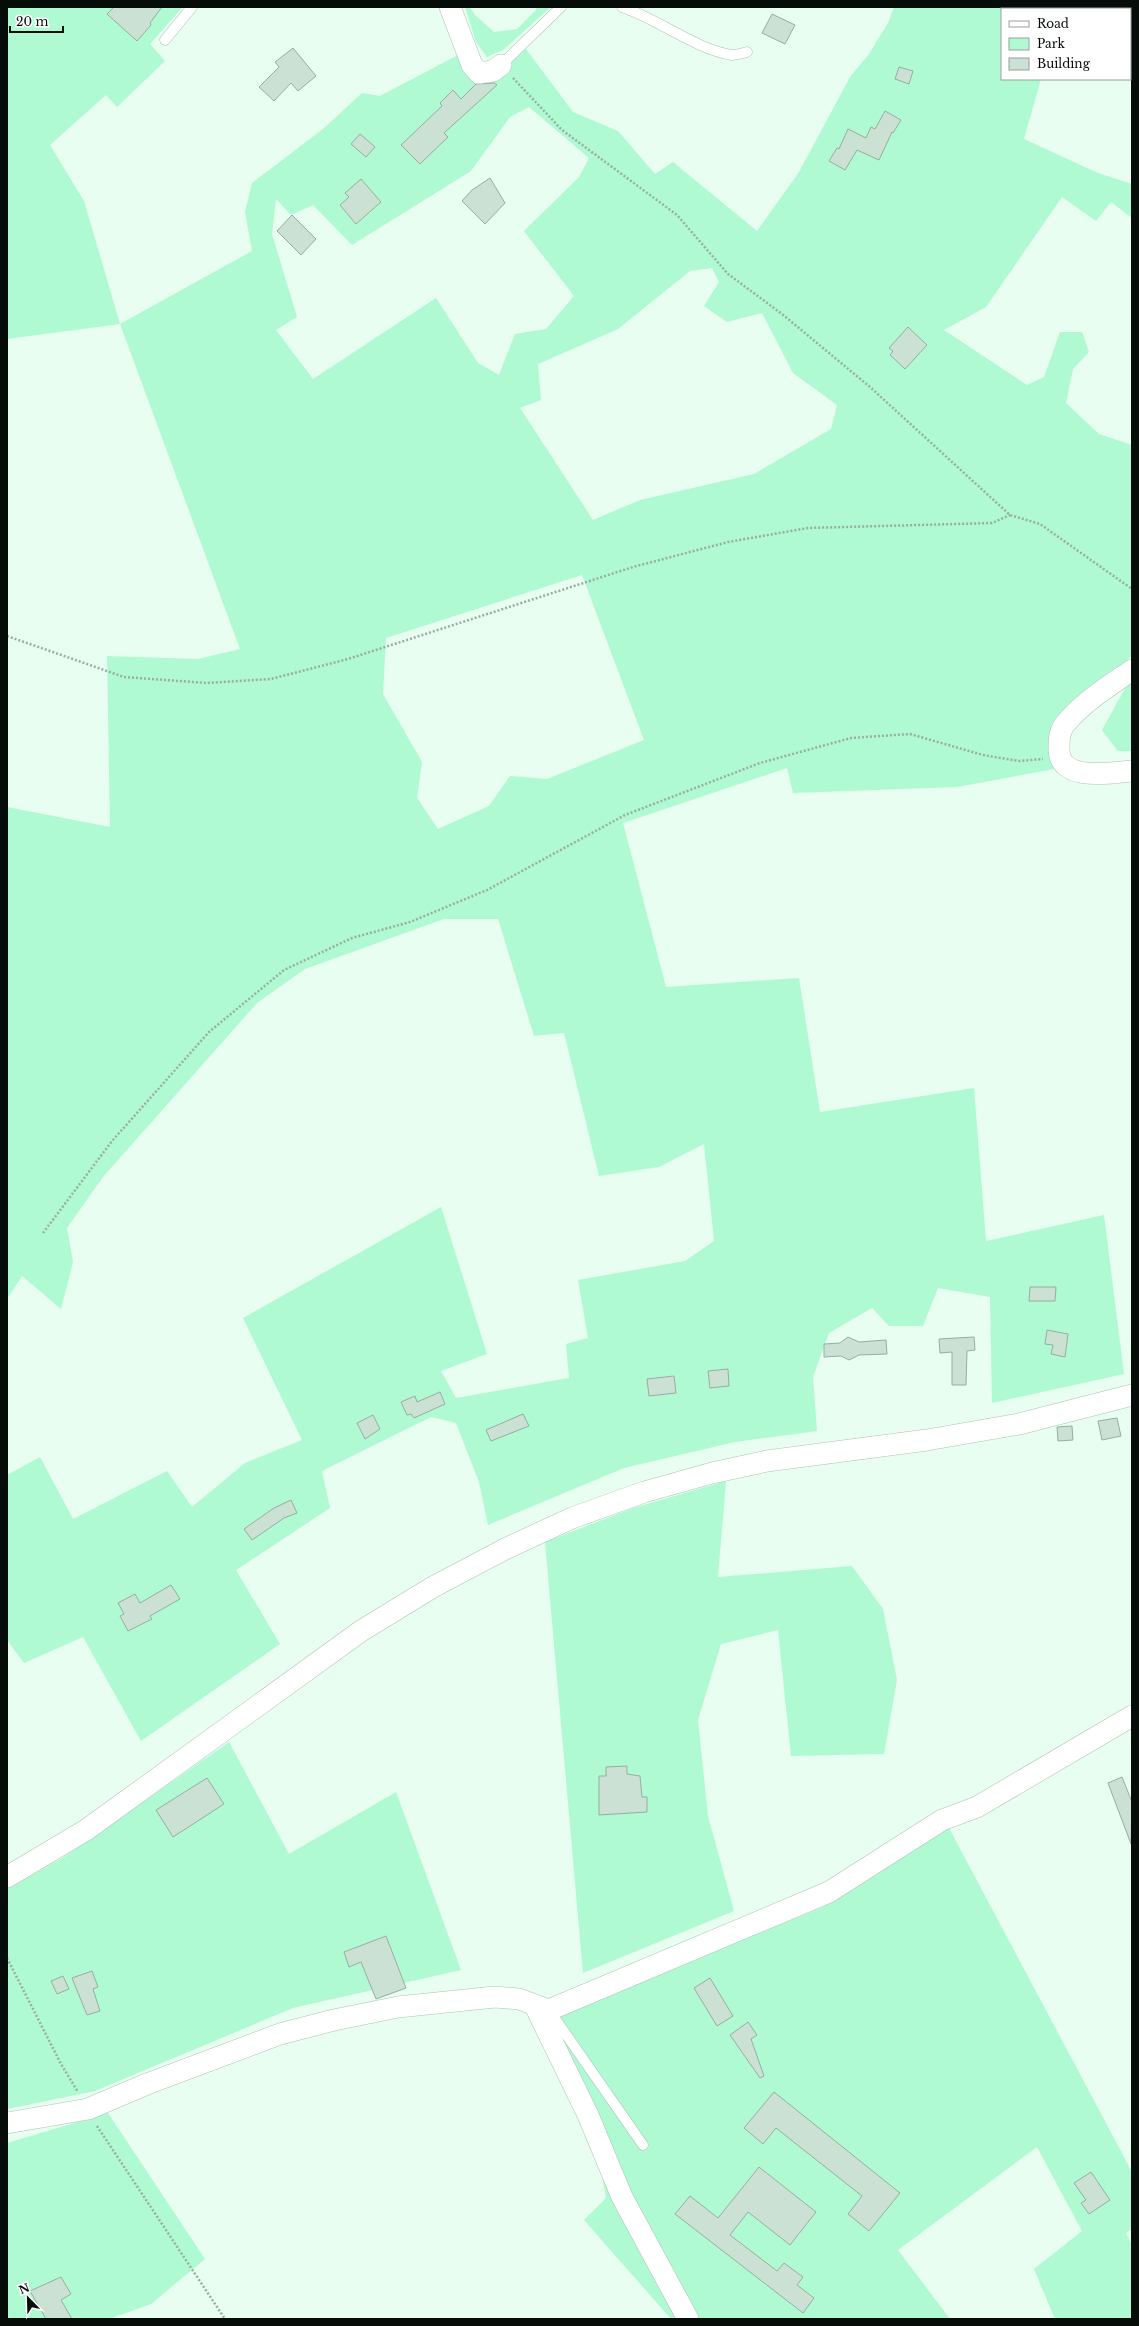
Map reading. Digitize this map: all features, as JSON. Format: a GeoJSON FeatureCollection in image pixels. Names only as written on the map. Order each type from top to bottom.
{"type":"FeatureCollection","features":[{"type":"Feature","properties":{"kind":"street"},"geometry":{"type":"LineString","coordinates":[[450,7],[472,65],[479,73],[493,71],[501,65]]}},
{"type":"Feature","properties":{"kind":"street"},"geometry":{"type":"LineString","coordinates":[[1132,670],[1082,708],[1064,725],[1058,737],[1059,758],[1064,766],[1081,772],[1110,773],[1132,771]]}},
{"type":"Feature","properties":{"kind":"street"},"geometry":{"type":"LineString","coordinates":[[7,1877],[86,1830],[361,1631],[433,1587],[505,1549],[572,1518],[644,1492],[712,1473],[767,1461],[927,1440],[1019,1424],[1132,1395]]}},
{"type":"Feature","properties":{"kind":"street"},"geometry":{"type":"LineString","coordinates":[[7,2123],[88,2110],[148,2084],[280,2034],[334,2020],[398,2007],[496,1997],[519,1999],[542,2008],[829,1892],[942,1820],[978,1807],[1132,1716]]}},
{"type":"Feature","properties":{"kind":"street"},"geometry":{"type":"LineString","coordinates":[[542,2008],[622,2197],[688,2319]]}},
{"type":"Feature","properties":{"kind":"lane"},"geometry":{"type":"LineString","coordinates":[[165,40],[192,7]]}},
{"type":"Feature","properties":{"kind":"lane"},"geometry":{"type":"LineString","coordinates":[[501,65],[561,7]]}},
{"type":"Feature","properties":{"kind":"lane"},"geometry":{"type":"LineString","coordinates":[[622,7],[640,13],[713,50],[734,55],[747,52]]}},
{"type":"Feature","properties":{"kind":"lane"},"geometry":{"type":"LineString","coordinates":[[542,2008],[643,2145]]}},
{"type":"Feature","properties":{"kind":"path"},"geometry":{"type":"LineString","coordinates":[[501,65],[562,130],[678,215],[728,274],[782,314],[870,387],[1010,515],[1040,524],[1132,589]]}},
{"type":"Feature","properties":{"kind":"path"},"geometry":{"type":"LineString","coordinates":[[7,636],[124,677],[207,684],[271,679],[348,659],[633,567],[728,542],[808,528],[992,523],[1010,515]]}},
{"type":"Feature","properties":{"kind":"path"},"geometry":{"type":"LineString","coordinates":[[43,1233],[112,1141],[209,1032],[284,970],[352,938],[410,922],[487,890],[625,815],[760,763],[851,738],[910,734],[983,755],[1019,761],[1059,758]]}},
{"type":"Feature","properties":{"kind":"path"},"geometry":{"type":"LineString","coordinates":[[7,1958],[61,2064],[88,2110],[225,2319]]}},
{"type":"Feature","properties":{"kind":"green space"},"geometry":{"type":"Polygon","coordinates":[[[7,7],[183,7],[150,44],[165,61],[117,107],[106,95],[50,145],[84,201],[120,324],[7,339],[7,7]]]}},
{"type":"Feature","properties":{"kind":"green space"},"geometry":{"type":"Polygon","coordinates":[[[465,7],[470,7],[475,15],[494,32],[517,29],[536,10],[536,7],[551,7],[503,50],[487,57],[476,42],[465,7]]]}},
{"type":"Feature","properties":{"kind":"green space"},"geometry":{"type":"Polygon","coordinates":[[[894,7],[1132,7],[1132,22],[1131,8],[1001,8],[1001,80],[1041,80],[1024,139],[1098,173],[1132,184],[1132,218],[1111,202],[1096,221],[1062,197],[986,307],[944,330],[1027,385],[1044,377],[1060,332],[1082,332],[1089,352],[1073,369],[1066,403],[1099,434],[1132,445],[1132,656],[1056,717],[1048,745],[1054,769],[957,787],[793,793],[787,768],[623,823],[666,987],[799,978],[820,1112],[974,1088],[986,1241],[1104,1215],[1124,1374],[992,1403],[990,1297],[938,1288],[923,1326],[889,1326],[872,1308],[829,1333],[813,1377],[817,1431],[735,1442],[624,1468],[488,1525],[479,1482],[456,1423],[431,1417],[322,1471],[330,1508],[236,1570],[280,1644],[141,1741],[83,1637],[24,1663],[7,1640],[7,1475],[40,1457],[73,1519],[167,1471],[192,1507],[245,1463],[302,1440],[243,1318],[441,1207],[487,1354],[441,1371],[456,1398],[569,1378],[566,1344],[588,1338],[578,1280],[685,1261],[714,1241],[704,1144],[659,1167],[599,1176],[564,1033],[534,1036],[498,919],[444,919],[305,969],[257,1003],[103,1177],[67,1228],[73,1262],[61,1309],[22,1276],[7,1299],[7,807],[110,827],[107,656],[198,659],[240,649],[120,324],[252,251],[245,212],[252,183],[323,129],[362,93],[380,96],[460,54],[470,79],[482,74],[495,78],[526,49],[573,112],[618,131],[655,174],[673,162],[757,231],[799,172],[850,77],[869,54],[888,23],[894,7]],[[529,107],[510,117],[471,171],[352,245],[313,205],[291,215],[276,199],[272,234],[297,317],[276,330],[313,379],[436,298],[478,363],[499,375],[515,334],[546,329],[574,296],[524,231],[579,177],[589,158],[529,107]],[[712,268],[690,271],[618,329],[538,364],[541,400],[520,408],[593,520],[640,500],[754,474],[831,429],[837,405],[793,373],[762,313],[727,322],[704,306],[719,282],[712,268]],[[582,575],[386,638],[383,694],[422,762],[417,798],[438,829],[489,806],[510,776],[547,779],[644,740],[582,575]]]}},
{"type":"Feature","properties":{"kind":"green space"},"geometry":{"type":"Polygon","coordinates":[[[1132,682],[1132,751],[1118,751],[1102,730],[1127,685],[1132,682]]]}},
{"type":"Feature","properties":{"kind":"green space"},"geometry":{"type":"Polygon","coordinates":[[[726,1481],[718,1577],[852,1566],[883,1609],[897,1680],[884,1754],[791,1756],[778,1630],[721,1644],[698,1720],[708,1816],[734,1911],[583,1973],[545,1542],[633,1508],[726,1481]]]}},
{"type":"Feature","properties":{"kind":"green space"},"geometry":{"type":"Polygon","coordinates":[[[229,1742],[289,1854],[396,1792],[461,1970],[293,2008],[95,2091],[7,2109],[7,1889],[64,1857],[229,1742]]]}},
{"type":"Feature","properties":{"kind":"green space"},"geometry":{"type":"Polygon","coordinates":[[[949,1828],[1132,2172],[1132,2229],[1126,2233],[1132,2244],[1132,2319],[1055,2319],[1034,2269],[1082,2231],[1037,2147],[898,2250],[950,2319],[671,2319],[584,2220],[606,2198],[595,2135],[543,2021],[823,1907],[949,1828]]]}},
{"type":"Feature","properties":{"kind":"green space"},"geometry":{"type":"Polygon","coordinates":[[[108,2113],[205,2259],[151,2304],[109,2319],[7,2319],[7,2143],[108,2113]]]}},
{"type":"Feature","properties":{"kind":"building"},"geometry":{"type":"Polygon","coordinates":[[[114,7],[162,7],[150,23],[151,25],[137,41],[107,14],[114,7]]]}},
{"type":"Feature","properties":{"kind":"building"},"geometry":{"type":"Polygon","coordinates":[[[772,14],[795,25],[785,44],[762,33],[772,14]]]}},
{"type":"Feature","properties":{"kind":"building"},"geometry":{"type":"Polygon","coordinates":[[[293,48],[316,76],[298,91],[291,83],[274,101],[259,87],[279,67],[275,62],[293,48]]]}},
{"type":"Feature","properties":{"kind":"building"},"geometry":{"type":"Polygon","coordinates":[[[899,67],[913,71],[909,84],[895,79],[899,67]]]}},
{"type":"Feature","properties":{"kind":"building"},"geometry":{"type":"Polygon","coordinates":[[[494,83],[497,85],[444,133],[448,137],[420,164],[401,145],[442,106],[440,103],[453,90],[461,99],[476,84],[494,83]]]}},
{"type":"Feature","properties":{"kind":"building"},"geometry":{"type":"Polygon","coordinates":[[[885,111],[901,120],[893,133],[892,132],[879,160],[857,150],[845,170],[829,161],[837,148],[839,149],[848,129],[866,138],[871,127],[875,129],[885,111]]]}},
{"type":"Feature","properties":{"kind":"building"},"geometry":{"type":"Polygon","coordinates":[[[360,134],[375,147],[366,157],[351,144],[360,134]]]}},
{"type":"Feature","properties":{"kind":"building"},"geometry":{"type":"Polygon","coordinates":[[[490,178],[505,203],[485,224],[462,201],[472,190],[490,178]]]}},
{"type":"Feature","properties":{"kind":"building"},"geometry":{"type":"Polygon","coordinates":[[[361,179],[381,202],[356,224],[340,205],[349,197],[345,193],[361,179]]]}},
{"type":"Feature","properties":{"kind":"building"},"geometry":{"type":"Polygon","coordinates":[[[292,215],[316,239],[301,255],[277,231],[292,215]]]}},
{"type":"Feature","properties":{"kind":"building"},"geometry":{"type":"Polygon","coordinates":[[[908,327],[927,345],[905,369],[890,355],[893,351],[889,348],[908,327]]]}},
{"type":"Feature","properties":{"kind":"building"},"geometry":{"type":"Polygon","coordinates":[[[1030,1287],[1056,1287],[1055,1301],[1029,1301],[1030,1287]]]}},
{"type":"Feature","properties":{"kind":"building"},"geometry":{"type":"Polygon","coordinates":[[[1047,1330],[1068,1334],[1065,1357],[1051,1354],[1053,1345],[1045,1344],[1047,1330]]]}},
{"type":"Feature","properties":{"kind":"building"},"geometry":{"type":"Polygon","coordinates":[[[848,1337],[859,1342],[886,1340],[887,1354],[859,1355],[849,1360],[841,1356],[824,1357],[824,1344],[840,1343],[848,1337]]]}},
{"type":"Feature","properties":{"kind":"building"},"geometry":{"type":"Polygon","coordinates":[[[974,1337],[975,1350],[967,1351],[966,1385],[952,1385],[952,1352],[940,1353],[939,1339],[974,1337]]]}},
{"type":"Feature","properties":{"kind":"building"},"geometry":{"type":"Polygon","coordinates":[[[728,1369],[729,1386],[710,1388],[708,1371],[728,1369]]]}},
{"type":"Feature","properties":{"kind":"building"},"geometry":{"type":"Polygon","coordinates":[[[674,1376],[676,1393],[649,1396],[647,1379],[674,1376]]]}},
{"type":"Feature","properties":{"kind":"building"},"geometry":{"type":"Polygon","coordinates":[[[440,1392],[445,1404],[414,1418],[411,1414],[407,1415],[401,1402],[415,1396],[417,1402],[440,1392]]]}},
{"type":"Feature","properties":{"kind":"building"},"geometry":{"type":"Polygon","coordinates":[[[523,1414],[529,1426],[491,1441],[486,1430],[523,1414]]]}},
{"type":"Feature","properties":{"kind":"building"},"geometry":{"type":"Polygon","coordinates":[[[373,1415],[380,1429],[365,1439],[357,1423],[373,1415]]]}},
{"type":"Feature","properties":{"kind":"building"},"geometry":{"type":"Polygon","coordinates":[[[1117,1418],[1121,1436],[1102,1440],[1098,1421],[1117,1418]]]}},
{"type":"Feature","properties":{"kind":"building"},"geometry":{"type":"Polygon","coordinates":[[[1072,1426],[1073,1440],[1058,1441],[1057,1427],[1072,1426]]]}},
{"type":"Feature","properties":{"kind":"building"},"geometry":{"type":"Polygon","coordinates":[[[291,1500],[297,1513],[284,1518],[252,1540],[244,1529],[274,1508],[291,1500]]]}},
{"type":"Feature","properties":{"kind":"building"},"geometry":{"type":"Polygon","coordinates":[[[171,1585],[180,1599],[150,1616],[152,1619],[128,1631],[120,1616],[124,1614],[118,1603],[135,1594],[140,1603],[171,1585]]]}},
{"type":"Feature","properties":{"kind":"building"},"geometry":{"type":"Polygon","coordinates":[[[627,1766],[627,1774],[640,1776],[642,1797],[647,1797],[647,1812],[599,1815],[599,1776],[606,1776],[606,1767],[627,1766]]]}},
{"type":"Feature","properties":{"kind":"building"},"geometry":{"type":"Polygon","coordinates":[[[1122,1777],[1132,1802],[1131,1844],[1108,1783],[1122,1777]]]}},
{"type":"Feature","properties":{"kind":"building"},"geometry":{"type":"Polygon","coordinates":[[[207,1778],[224,1804],[173,1837],[156,1810],[207,1778]]]}},
{"type":"Feature","properties":{"kind":"building"},"geometry":{"type":"Polygon","coordinates":[[[386,1936],[406,1988],[376,1999],[361,1962],[349,1967],[344,1952],[386,1936]]]}},
{"type":"Feature","properties":{"kind":"building"},"geometry":{"type":"Polygon","coordinates":[[[92,1971],[98,1987],[93,1989],[100,2011],[87,2015],[72,1978],[92,1971]]]}},
{"type":"Feature","properties":{"kind":"building"},"geometry":{"type":"Polygon","coordinates":[[[63,1976],[69,1989],[57,1994],[51,1981],[63,1976]]]}},
{"type":"Feature","properties":{"kind":"building"},"geometry":{"type":"Polygon","coordinates":[[[710,1978],[733,2016],[717,2026],[694,1988],[710,1978]]]}},
{"type":"Feature","properties":{"kind":"building"},"geometry":{"type":"Polygon","coordinates":[[[748,2022],[757,2035],[751,2039],[764,2076],[760,2078],[730,2035],[748,2022]]]}},
{"type":"Feature","properties":{"kind":"building"},"geometry":{"type":"Polygon","coordinates":[[[774,2092],[900,2193],[869,2231],[848,2214],[862,2196],[776,2128],[763,2144],[744,2128],[774,2092]]]}},
{"type":"Feature","properties":{"kind":"building"},"geometry":{"type":"Polygon","coordinates":[[[759,2167],[816,2212],[790,2245],[748,2212],[730,2235],[777,2271],[784,2263],[803,2277],[797,2285],[814,2298],[803,2313],[675,2214],[690,2196],[718,2218],[759,2167]]]}},
{"type":"Feature","properties":{"kind":"building"},"geometry":{"type":"Polygon","coordinates":[[[1091,2172],[1110,2200],[1089,2214],[1081,2203],[1086,2200],[1074,2183],[1091,2172]]]}},
{"type":"Feature","properties":{"kind":"building"},"geometry":{"type":"Polygon","coordinates":[[[61,2277],[71,2294],[61,2300],[72,2319],[46,2319],[30,2291],[61,2277]]]}}]}
